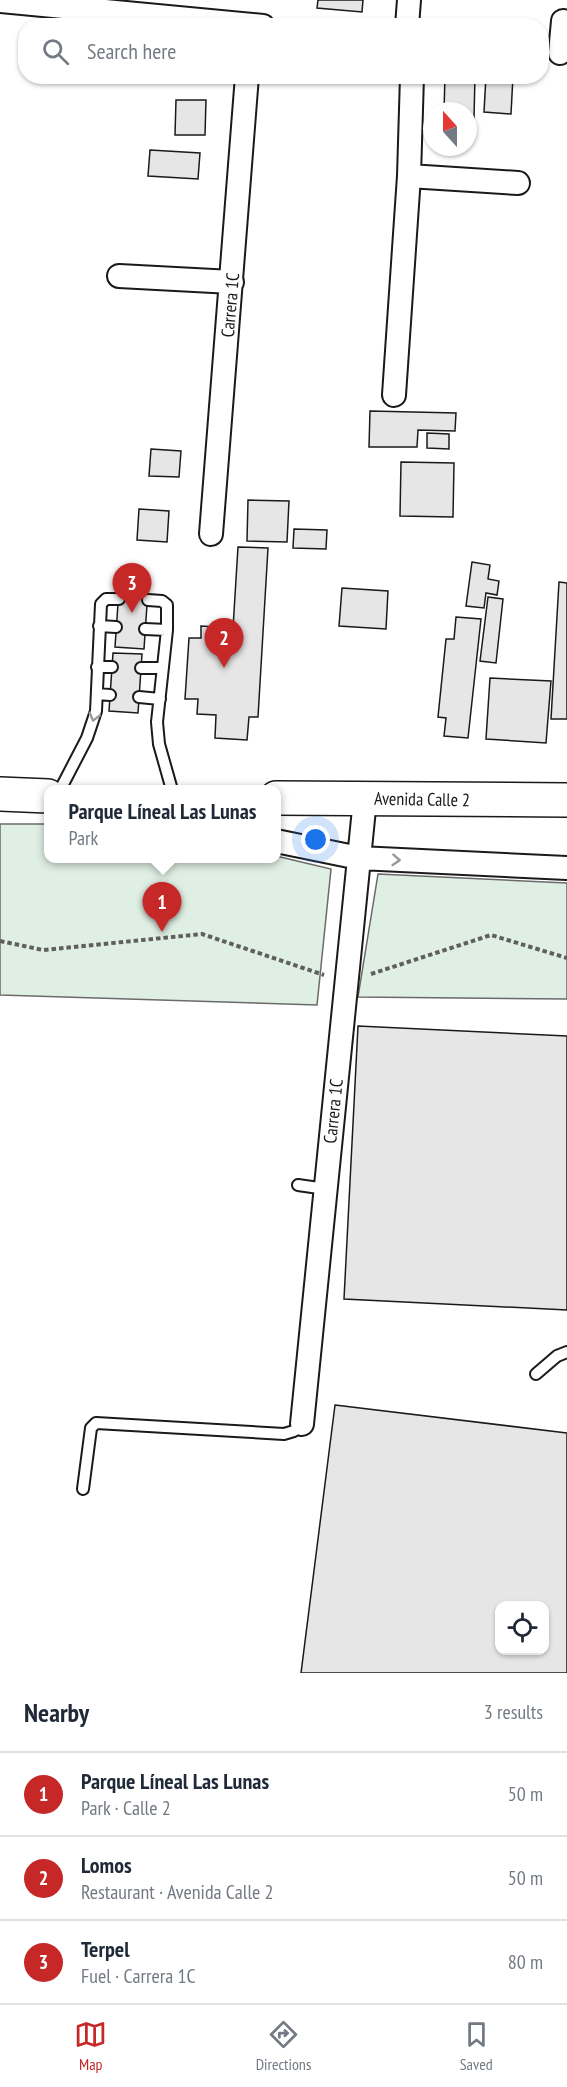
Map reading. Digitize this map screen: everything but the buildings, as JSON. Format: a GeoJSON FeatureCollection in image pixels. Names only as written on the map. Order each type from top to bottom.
{"type":"FeatureCollection","features":[{"type":"Feature","properties":{"kind":"main road"},"geometry":{"type":"LineString","coordinates":[[0,794],[44,796]]}},
{"type":"Feature","properties":{"kind":"main road","name":"Avenida Calle 2"},"geometry":{"type":"LineString","coordinates":[[281,798],[567,800]]}},
{"type":"Feature","properties":{"kind":"street"},"geometry":{"type":"LineString","coordinates":[[408,18],[409,0]]}},
{"type":"Feature","properties":{"kind":"street"},"geometry":{"type":"LineString","coordinates":[[0,1],[102,5],[201,18]]}},
{"type":"Feature","properties":{"kind":"street"},"geometry":{"type":"LineString","coordinates":[[556,53],[563,21]]}},
{"type":"Feature","properties":{"kind":"street","name":"Carrera 1C"},"geometry":{"type":"LineString","coordinates":[[211,534],[246,84]]}},
{"type":"Feature","properties":{"kind":"street"},"geometry":{"type":"LineString","coordinates":[[394,395],[409,176],[411,84]]}},
{"type":"Feature","properties":{"kind":"street"},"geometry":{"type":"LineString","coordinates":[[409,176],[518,183]]}},
{"type":"Feature","properties":{"kind":"street"},"geometry":{"type":"LineString","coordinates":[[119,276],[232,282]]}},
{"type":"Feature","properties":{"kind":"street","name":"Carrera 1C"},"geometry":{"type":"LineString","coordinates":[[302,1424],[365,799]]}},
{"type":"Feature","properties":{"kind":"street"},"geometry":{"type":"LineString","coordinates":[[281,842],[359,858],[567,868]]}},
{"type":"Feature","properties":{"kind":"lane"},"geometry":{"type":"LineString","coordinates":[[62,785],[87,738],[96,711],[99,626],[103,601],[119,598]]}},
{"type":"Feature","properties":{"kind":"lane"},"geometry":{"type":"LineString","coordinates":[[148,600],[162,601],[167,605],[164,668],[157,722],[159,744],[171,785]]}},
{"type":"Feature","properties":{"kind":"lane"},"geometry":{"type":"LineString","coordinates":[[99,626],[116,627]]}},
{"type":"Feature","properties":{"kind":"lane"},"geometry":{"type":"LineString","coordinates":[[145,628],[167,630]]}},
{"type":"Feature","properties":{"kind":"lane"},"geometry":{"type":"LineString","coordinates":[[97,667],[112,667]]}},
{"type":"Feature","properties":{"kind":"lane"},"geometry":{"type":"LineString","coordinates":[[141,668],[164,668]]}},
{"type":"Feature","properties":{"kind":"lane"},"geometry":{"type":"LineString","coordinates":[[97,694],[110,695]]}},
{"type":"Feature","properties":{"kind":"lane"},"geometry":{"type":"LineString","coordinates":[[139,697],[160,699]]}},
{"type":"Feature","properties":{"kind":"lane"},"geometry":{"type":"LineString","coordinates":[[298,1185],[326,1189]]}},
{"type":"Feature","properties":{"kind":"lane"},"geometry":{"type":"LineString","coordinates":[[536,1374],[557,1356],[567,1352]]}},
{"type":"Feature","properties":{"kind":"lane"},"geometry":{"type":"LineString","coordinates":[[83,1490],[91,1428],[96,1423],[284,1434],[294,1431],[302,1424]]}},
{"type":"Feature","properties":{"kind":"path"},"geometry":{"type":"LineString","coordinates":[[0,941],[43,950],[202,934],[346,982],[491,935],[567,958]]}},
{"type":"Feature","properties":{"kind":"green space"},"geometry":{"type":"Polygon","coordinates":[[[0,824],[44,824],[44,863],[281,863],[281,857],[331,869],[317,1005],[0,995],[0,824]]]}},
{"type":"Feature","properties":{"kind":"green space"},"geometry":{"type":"Polygon","coordinates":[[[378,874],[567,883],[567,999],[358,997],[378,874]]]}},
{"type":"Feature","properties":{"kind":"place","name":"Terpel"},"geometry":{"type":"Point","coordinates":[132,613]}},
{"type":"Feature","properties":{"kind":"place","name":"Lomos"},"geometry":{"type":"Point","coordinates":[224,668]}},
{"type":"Feature","properties":{"kind":"place","name":"Parque Líneal Las Lunas"},"geometry":{"type":"Point","coordinates":[162,932]}}]}
